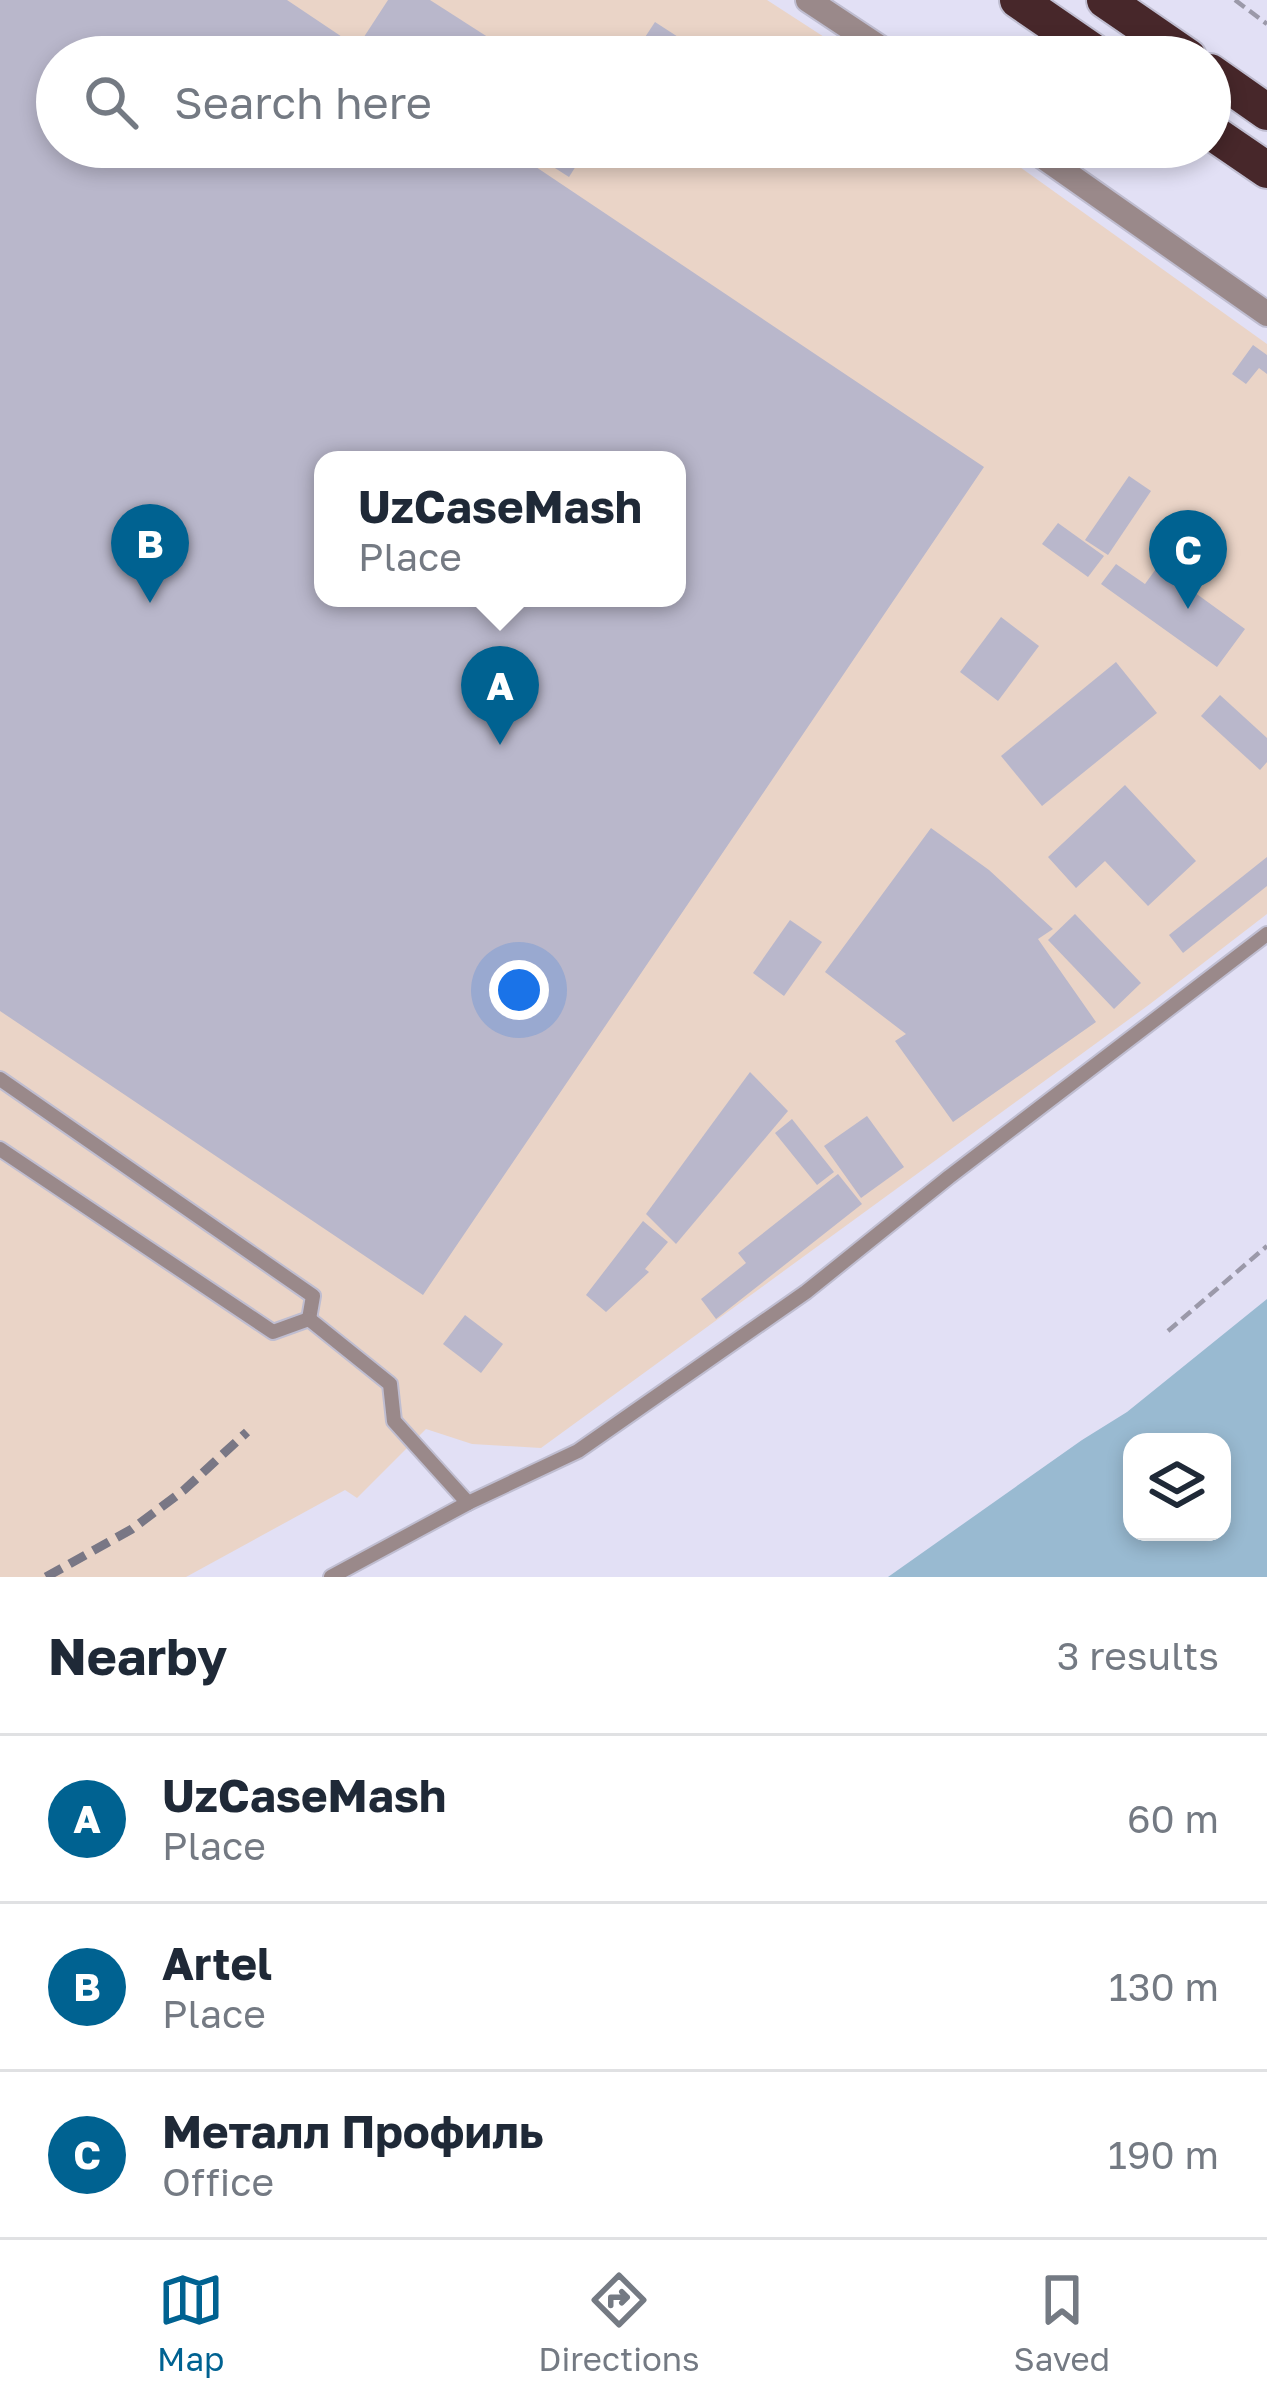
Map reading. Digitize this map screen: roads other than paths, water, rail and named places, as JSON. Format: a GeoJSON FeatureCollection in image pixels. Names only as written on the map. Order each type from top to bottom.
{"type":"FeatureCollection","features":[{"type":"Feature","properties":{"kind":"highway"},"geometry":{"type":"LineString","coordinates":[[1018,0],[1070,36]]}},
{"type":"Feature","properties":{"kind":"highway"},"geometry":{"type":"LineString","coordinates":[[1105,0],[1157,36]]}},
{"type":"Feature","properties":{"kind":"highway"},"geometry":{"type":"LineString","coordinates":[[1231,87],[1267,112]]}},
{"type":"Feature","properties":{"kind":"highway"},"geometry":{"type":"LineString","coordinates":[[1231,145],[1267,170]]}},
{"type":"Feature","properties":{"kind":"street"},"geometry":{"type":"LineString","coordinates":[[808,0],[862,36]]}},
{"type":"Feature","properties":{"kind":"street"},"geometry":{"type":"LineString","coordinates":[[1059,168],[1267,314]]}},
{"type":"Feature","properties":{"kind":"lane"},"geometry":{"type":"LineString","coordinates":[[331,1577],[468,1502],[578,1451],[806,1292],[1267,934]]}},
{"type":"Feature","properties":{"kind":"lane"},"geometry":{"type":"LineString","coordinates":[[0,1079],[313,1296],[309,1319]]}},
{"type":"Feature","properties":{"kind":"lane"},"geometry":{"type":"LineString","coordinates":[[0,1149],[272,1332],[309,1319]]}},
{"type":"Feature","properties":{"kind":"lane"},"geometry":{"type":"LineString","coordinates":[[309,1319],[390,1384],[394,1421],[468,1502]]}},
{"type":"Feature","properties":{"kind":"water"},"geometry":{"type":"Polygon","coordinates":[[[1267,1299],[1267,1577],[888,1577],[1127,1412],[1267,1299]]]}},
{"type":"Feature","properties":{"kind":"railway"},"geometry":{"type":"LineString","coordinates":[[46,1577],[132,1529],[184,1490],[247,1432]]}},
{"type":"Feature","properties":{"kind":"place","name":"Artel"},"geometry":{"type":"Point","coordinates":[150,603]}},
{"type":"Feature","properties":{"kind":"place","name":"Металл Профиль"},"geometry":{"type":"Point","coordinates":[1188,609]}},
{"type":"Feature","properties":{"kind":"place","name":"UzCaseMash"},"geometry":{"type":"Point","coordinates":[500,745]}}]}
